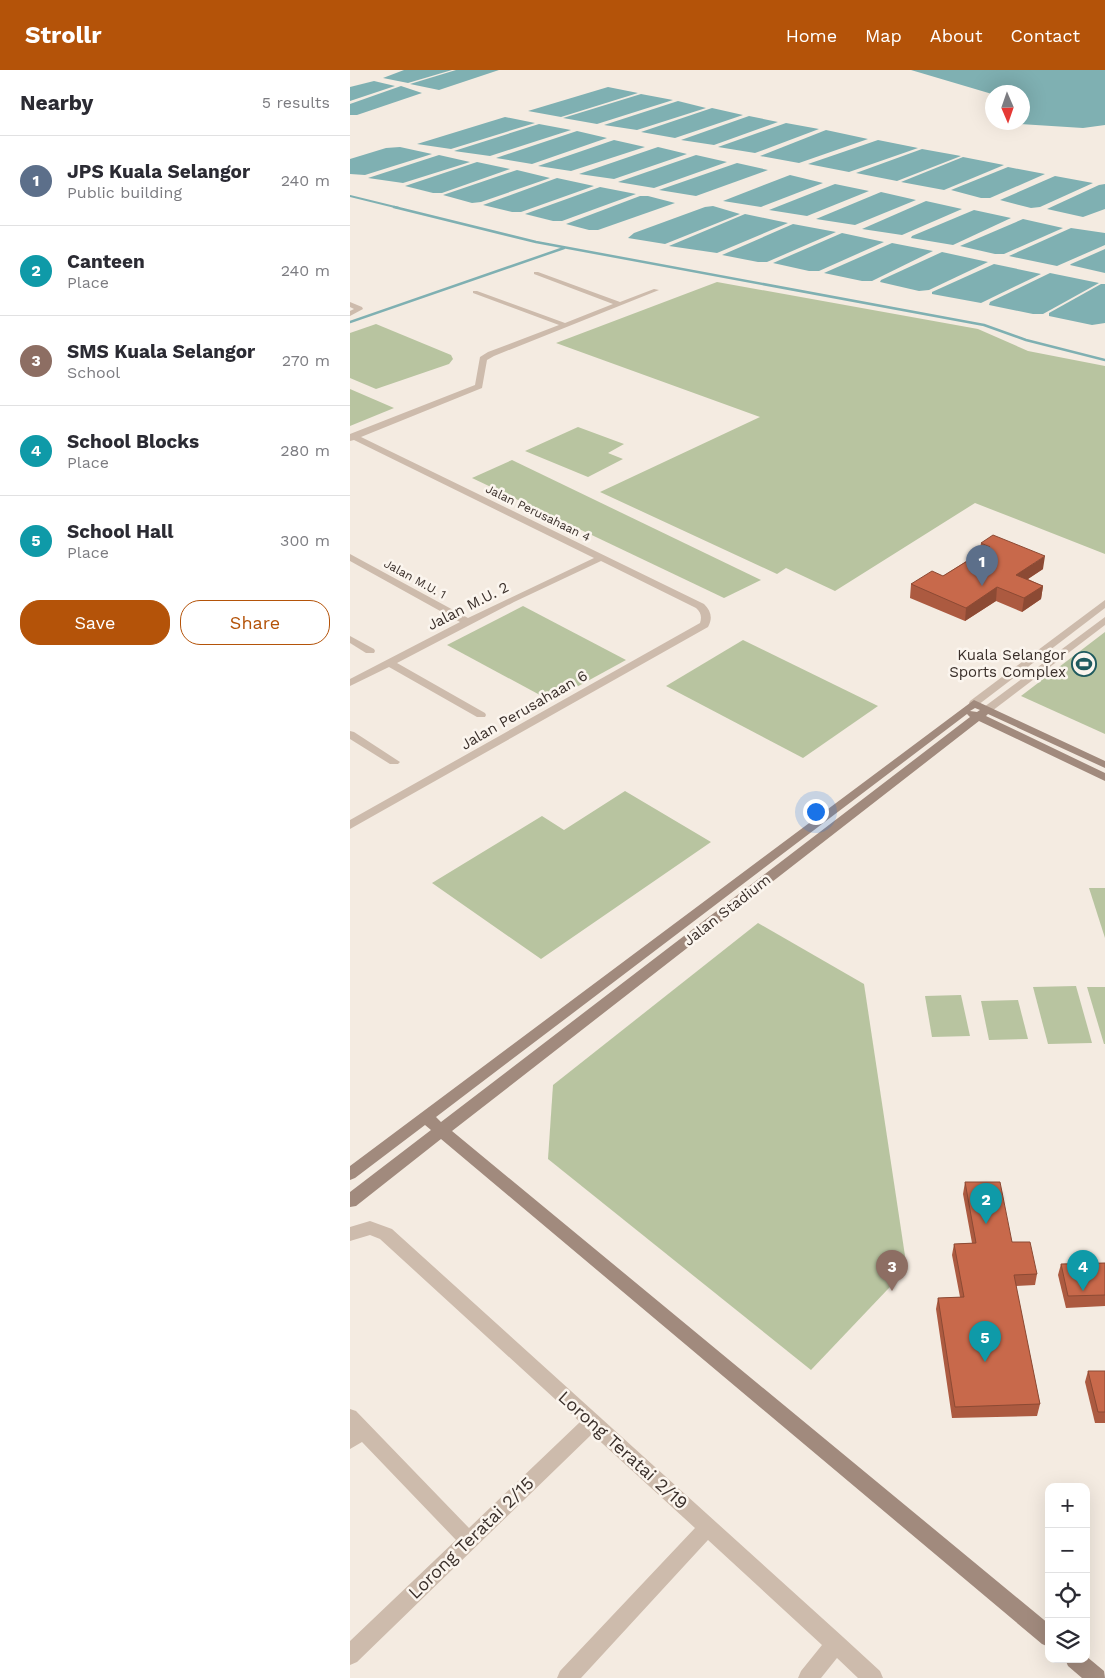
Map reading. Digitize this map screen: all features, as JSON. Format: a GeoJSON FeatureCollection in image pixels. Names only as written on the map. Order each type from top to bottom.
{"type":"FeatureCollection","features":[{"type":"Feature","properties":{"kind":"street"},"geometry":{"type":"LineString","coordinates":[[536,273],[620,304]]}},
{"type":"Feature","properties":{"kind":"street"},"geometry":{"type":"LineString","coordinates":[[352,437],[479,386],[483,359],[487,356],[656,290]]}},
{"type":"Feature","properties":{"kind":"street"},"geometry":{"type":"LineString","coordinates":[[475,292],[565,325]]}},
{"type":"Feature","properties":{"kind":"street"},"geometry":{"type":"LineString","coordinates":[[350,304],[359,309],[350,314]]}},
{"type":"Feature","properties":{"kind":"street","name":"Jalan Perusahaan 4"},"geometry":{"type":"LineString","coordinates":[[352,437],[700,606],[705,611],[706,616]]}},
{"type":"Feature","properties":{"kind":"street","name":"Jalan M.U. 1"},"geometry":{"type":"LineString","coordinates":[[350,556],[468,622]]}},
{"type":"Feature","properties":{"kind":"street","name":"Jalan M.U. 2"},"geometry":{"type":"LineString","coordinates":[[350,683],[468,622],[601,558]]}},
{"type":"Feature","properties":{"kind":"street","name":"Jalan Stadium"},"geometry":{"type":"LineString","coordinates":[[350,1174],[1105,603]]}},
{"type":"Feature","properties":{"kind":"street","name":"Jalan Perusahaan 6"},"geometry":{"type":"LineString","coordinates":[[350,825],[704,625],[706,616]]}},
{"type":"Feature","properties":{"kind":"street","name":"Jalan Stadium"},"geometry":{"type":"LineString","coordinates":[[350,1201],[1105,620]]}},
{"type":"Feature","properties":{"kind":"street"},"geometry":{"type":"LineString","coordinates":[[350,639],[370,651]]}},
{"type":"Feature","properties":{"kind":"street"},"geometry":{"type":"LineString","coordinates":[[390,663],[480,715]]}},
{"type":"Feature","properties":{"kind":"street"},"geometry":{"type":"LineString","coordinates":[[969,707],[1105,765]]}},
{"type":"Feature","properties":{"kind":"street"},"geometry":{"type":"LineString","coordinates":[[982,713],[1105,778]]}},
{"type":"Feature","properties":{"kind":"street"},"geometry":{"type":"LineString","coordinates":[[350,734],[394,762]]}},
{"type":"Feature","properties":{"kind":"street"},"geometry":{"type":"LineString","coordinates":[[425,1117],[1045,1634]]}},
{"type":"Feature","properties":{"kind":"street","name":"Lorong Teratai 2/19"},"geometry":{"type":"LineString","coordinates":[[350,1234],[370,1228],[386,1234],[873,1678]]}},
{"type":"Feature","properties":{"kind":"street","name":"Lorong Teratai 2/15"},"geometry":{"type":"LineString","coordinates":[[350,1655],[592,1422]]}},
{"type":"Feature","properties":{"kind":"street"},"geometry":{"type":"LineString","coordinates":[[354,1429],[468,1541]]}},
{"type":"Feature","properties":{"kind":"street"},"geometry":{"type":"LineString","coordinates":[[567,1678],[708,1528]]}},
{"type":"Feature","properties":{"kind":"street"},"geometry":{"type":"LineString","coordinates":[[808,1678],[836,1644]]}},
{"type":"Feature","properties":{"kind":"street"},"geometry":{"type":"LineString","coordinates":[[1080,1663],[1098,1678]]}},
{"type":"Feature","properties":{"kind":"green space"},"geometry":{"type":"Polygon","coordinates":[[[717,282],[978,329],[1028,351],[1105,366],[1105,554],[975,503],[835,591],[786,568],[777,574],[600,492],[760,417],[556,343],[717,282]]]}},
{"type":"Feature","properties":{"kind":"green space"},"geometry":{"type":"Polygon","coordinates":[[[376,324],[451,355],[453,359],[449,364],[376,389],[350,378],[350,333],[376,324]]]}},
{"type":"Feature","properties":{"kind":"green space"},"geometry":{"type":"Polygon","coordinates":[[[350,389],[394,408],[350,426],[350,389]]]}},
{"type":"Feature","properties":{"kind":"green space"},"geometry":{"type":"Polygon","coordinates":[[[578,427],[624,444],[608,453],[623,459],[588,477],[525,451],[578,427]]]}},
{"type":"Feature","properties":{"kind":"green space"},"geometry":{"type":"Polygon","coordinates":[[[512,460],[761,580],[724,598],[472,478],[512,460]]]}},
{"type":"Feature","properties":{"kind":"green space"},"geometry":{"type":"Polygon","coordinates":[[[523,606],[626,660],[551,701],[447,645],[523,606]]]}},
{"type":"Feature","properties":{"kind":"green space","name":"Kuala Selangor Sports Complex"},"geometry":{"type":"Polygon","coordinates":[[[1105,632],[1105,734],[1021,696],[1105,632]]]}},
{"type":"Feature","properties":{"kind":"green space"},"geometry":{"type":"Polygon","coordinates":[[[743,640],[878,706],[803,758],[666,686],[743,640]]]}},
{"type":"Feature","properties":{"kind":"green space"},"geometry":{"type":"Polygon","coordinates":[[[625,791],[711,842],[541,959],[432,883],[542,816],[564,830],[625,791]]]}},
{"type":"Feature","properties":{"kind":"green space"},"geometry":{"type":"Polygon","coordinates":[[[1089,888],[1105,888],[1105,938],[1089,888]]]}},
{"type":"Feature","properties":{"kind":"green space"},"geometry":{"type":"Polygon","coordinates":[[[758,923],[864,984],[907,1269],[811,1370],[548,1159],[553,1085],[758,923]]]}},
{"type":"Feature","properties":{"kind":"green space"},"geometry":{"type":"Polygon","coordinates":[[[1076,986],[1092,1043],[1048,1044],[1033,987],[1076,986]]]}},
{"type":"Feature","properties":{"kind":"green space"},"geometry":{"type":"Polygon","coordinates":[[[1087,987],[1105,987],[1105,1044],[1104,1044],[1087,987]]]}},
{"type":"Feature","properties":{"kind":"green space"},"geometry":{"type":"Polygon","coordinates":[[[961,995],[970,1036],[932,1037],[925,996],[961,995]]]}},
{"type":"Feature","properties":{"kind":"green space"},"geometry":{"type":"Polygon","coordinates":[[[1018,1000],[1028,1039],[989,1040],[981,1001],[1018,1000]]]}},
{"type":"Feature","properties":{"kind":"water"},"geometry":{"type":"Polygon","coordinates":[[[404,70],[452,70],[408,83],[383,78],[404,70]]]}},
{"type":"Feature","properties":{"kind":"water"},"geometry":{"type":"Polygon","coordinates":[[[456,70],[499,70],[439,90],[410,84],[456,70]]]}},
{"type":"Feature","properties":{"kind":"water"},"geometry":{"type":"Polygon","coordinates":[[[911,70],[1105,70],[1105,125],[1083,128],[1030,125],[1030,85],[985,85],[985,92],[911,70]]]}},
{"type":"Feature","properties":{"kind":"water"},"geometry":{"type":"Polygon","coordinates":[[[374,81],[395,86],[350,101],[350,87],[374,81]]]}},
{"type":"Feature","properties":{"kind":"water"},"geometry":{"type":"Polygon","coordinates":[[[401,86],[422,93],[357,115],[350,115],[350,104],[401,86]]]}},
{"type":"Feature","properties":{"kind":"water"},"geometry":{"type":"Polygon","coordinates":[[[608,87],[638,93],[561,117],[528,111],[608,87]]]}},
{"type":"Feature","properties":{"kind":"water"},"geometry":{"type":"Polygon","coordinates":[[[641,94],[673,100],[597,124],[563,118],[641,94]]]}},
{"type":"Feature","properties":{"kind":"water"},"geometry":{"type":"Polygon","coordinates":[[[678,101],[706,108],[637,130],[604,125],[678,101]]]}},
{"type":"Feature","properties":{"kind":"water"},"geometry":{"type":"Polygon","coordinates":[[[712,108],[743,115],[675,138],[641,132],[712,108]]]}},
{"type":"Feature","properties":{"kind":"water"},"geometry":{"type":"Polygon","coordinates":[[[749,116],[778,122],[714,145],[681,140],[749,116]]]}},
{"type":"Feature","properties":{"kind":"water"},"geometry":{"type":"Polygon","coordinates":[[[505,117],[535,123],[451,149],[417,144],[505,117]]]}},
{"type":"Feature","properties":{"kind":"water"},"geometry":{"type":"Polygon","coordinates":[[[786,123],[819,129],[755,153],[718,147],[786,123]]]}},
{"type":"Feature","properties":{"kind":"water"},"geometry":{"type":"Polygon","coordinates":[[[539,124],[571,130],[490,156],[454,151],[539,124]]]}},
{"type":"Feature","properties":{"kind":"water"},"geometry":{"type":"Polygon","coordinates":[[[826,130],[868,139],[799,163],[760,156],[826,130]]]}},
{"type":"Feature","properties":{"kind":"water"},"geometry":{"type":"Polygon","coordinates":[[[577,131],[607,138],[532,164],[496,158],[577,131]]]}},
{"type":"Feature","properties":{"kind":"water"},"geometry":{"type":"Polygon","coordinates":[[[614,140],[645,147],[571,171],[538,166],[614,140]]]}},
{"type":"Feature","properties":{"kind":"water"},"geometry":{"type":"Polygon","coordinates":[[[878,140],[918,148],[849,172],[808,164],[878,140]]]}},
{"type":"Feature","properties":{"kind":"water"},"geometry":{"type":"Polygon","coordinates":[[[400,147],[432,154],[365,175],[350,174],[350,159],[386,148],[400,147]]]}},
{"type":"Feature","properties":{"kind":"water"},"geometry":{"type":"Polygon","coordinates":[[[658,147],[687,154],[614,179],[579,174],[658,147]]]}},
{"type":"Feature","properties":{"kind":"water"},"geometry":{"type":"Polygon","coordinates":[[[922,149],[961,156],[897,181],[856,173],[922,149]]]}},
{"type":"Feature","properties":{"kind":"water"},"geometry":{"type":"Polygon","coordinates":[[[439,155],[470,162],[403,183],[368,178],[439,155]]]}},
{"type":"Feature","properties":{"kind":"water"},"geometry":{"type":"Polygon","coordinates":[[[696,155],[727,162],[654,188],[618,182],[696,155]]]}},
{"type":"Feature","properties":{"kind":"water"},"geometry":{"type":"Polygon","coordinates":[[[963,157],[1004,165],[944,190],[901,182],[963,157]]]}},
{"type":"Feature","properties":{"kind":"water"},"geometry":{"type":"Polygon","coordinates":[[[477,162],[510,169],[442,193],[433,193],[405,186],[477,162]]]}},
{"type":"Feature","properties":{"kind":"water"},"geometry":{"type":"Polygon","coordinates":[[[737,163],[768,170],[696,196],[659,190],[737,163]]]}},
{"type":"Feature","properties":{"kind":"water"},"geometry":{"type":"Polygon","coordinates":[[[1008,167],[1045,174],[990,198],[981,198],[951,190],[1008,167]]]}},
{"type":"Feature","properties":{"kind":"water"},"geometry":{"type":"Polygon","coordinates":[[[517,170],[550,178],[481,202],[472,203],[443,195],[517,170]]]}},
{"type":"Feature","properties":{"kind":"water"},"geometry":{"type":"Polygon","coordinates":[[[790,175],[823,183],[761,207],[723,201],[790,175]]]}},
{"type":"Feature","properties":{"kind":"water"},"geometry":{"type":"Polygon","coordinates":[[[1055,176],[1093,183],[1040,207],[1031,208],[1000,200],[1055,176]]]}},
{"type":"Feature","properties":{"kind":"water"},"geometry":{"type":"Polygon","coordinates":[[[557,178],[594,186],[521,212],[512,212],[483,205],[557,178]]]}},
{"type":"Feature","properties":{"kind":"water"},"geometry":{"type":"Polygon","coordinates":[[[835,184],[869,191],[807,216],[769,210],[835,184]]]}},
{"type":"Feature","properties":{"kind":"water"},"geometry":{"type":"Polygon","coordinates":[[[1105,184],[1105,209],[1083,217],[1047,209],[1099,185],[1105,184]]]}},
{"type":"Feature","properties":{"kind":"water"},"geometry":{"type":"Polygon","coordinates":[[[600,187],[636,194],[562,221],[553,221],[525,214],[600,187]]]}},
{"type":"Feature","properties":{"kind":"water"},"geometry":{"type":"Polygon","coordinates":[[[881,192],[916,200],[855,225],[816,219],[881,192]]]}},
{"type":"Feature","properties":{"kind":"water"},"geometry":{"type":"Polygon","coordinates":[[[640,196],[648,196],[675,203],[598,230],[589,230],[566,224],[640,196]]]}},
{"type":"Feature","properties":{"kind":"water"},"geometry":{"type":"Polygon","coordinates":[[[926,201],[962,209],[902,235],[862,229],[926,201]]]}},
{"type":"Feature","properties":{"kind":"water"},"geometry":{"type":"Polygon","coordinates":[[[713,206],[740,214],[665,244],[628,238],[634,233],[705,207],[713,206]]]}},
{"type":"Feature","properties":{"kind":"water"},"geometry":{"type":"Polygon","coordinates":[[[974,210],[1011,218],[953,245],[911,238],[912,236],[974,210]]]}},
{"type":"Feature","properties":{"kind":"water"},"geometry":{"type":"Polygon","coordinates":[[[745,214],[788,223],[717,253],[669,246],[745,214]]]}},
{"type":"Feature","properties":{"kind":"water"},"geometry":{"type":"Polygon","coordinates":[[[1023,219],[1063,228],[1004,254],[995,254],[960,246],[1023,219]]]}},
{"type":"Feature","properties":{"kind":"water"},"geometry":{"type":"Polygon","coordinates":[[[793,224],[836,232],[767,262],[722,255],[793,224]]]}},
{"type":"Feature","properties":{"kind":"water"},"geometry":{"type":"Polygon","coordinates":[[[1071,228],[1105,233],[1105,245],[1057,266],[1009,256],[1071,228]]]}},
{"type":"Feature","properties":{"kind":"water"},"geometry":{"type":"Polygon","coordinates":[[[842,233],[884,242],[819,271],[809,271],[773,263],[842,233]]]}},
{"type":"Feature","properties":{"kind":"water"},"geometry":{"type":"Polygon","coordinates":[[[892,243],[933,251],[872,281],[862,281],[824,273],[892,243]]]}},
{"type":"Feature","properties":{"kind":"water"},"geometry":{"type":"Polygon","coordinates":[[[1105,249],[1105,273],[1070,265],[1071,264],[1105,249]]]}},
{"type":"Feature","properties":{"kind":"water"},"geometry":{"type":"Polygon","coordinates":[[[942,252],[988,262],[929,290],[919,291],[880,282],[881,280],[942,252]]]}},
{"type":"Feature","properties":{"kind":"water"},"geometry":{"type":"Polygon","coordinates":[[[994,264],[1041,274],[981,303],[932,294],[932,292],[994,264]]]}},
{"type":"Feature","properties":{"kind":"water"},"geometry":{"type":"Polygon","coordinates":[[[1050,273],[1099,283],[1043,314],[1033,314],[989,305],[990,302],[1050,273]]]}},
{"type":"Feature","properties":{"kind":"water"},"geometry":{"type":"Polygon","coordinates":[[[1101,284],[1105,284],[1105,323],[1092,325],[1049,316],[1049,313],[1101,284]]]}},
{"type":"Feature","properties":{"kind":"building"},"geometry":{"type":"Polygon","coordinates":[[[993,535],[1045,556],[1016,575],[1043,586],[1024,598],[997,587],[966,608],[911,584],[932,571],[943,576],[990,547],[981,543],[993,535]]]}},
{"type":"Feature","properties":{"kind":"building"},"geometry":{"type":"Polygon","coordinates":[[[965,1182],[1000,1182],[1012,1242],[1030,1242],[1037,1274],[1014,1275],[1040,1404],[955,1407],[938,1298],[964,1297],[954,1244],[976,1243],[965,1182]]]}},
{"type":"Feature","properties":{"kind":"building"},"geometry":{"type":"Polygon","coordinates":[[[1105,1263],[1105,1295],[1068,1296],[1061,1264],[1105,1263]]]}},
{"type":"Feature","properties":{"kind":"building"},"geometry":{"type":"Polygon","coordinates":[[[1088,1371],[1105,1371],[1105,1412],[1098,1412],[1088,1371]]]}},
{"type":"Feature","properties":{"kind":"waterway"},"geometry":{"type":"LineString","coordinates":[[350,196],[399,208]]}},
{"type":"Feature","properties":{"kind":"waterway"},"geometry":{"type":"LineString","coordinates":[[394,207],[536,242],[984,325],[1026,340],[1105,360]]}},
{"type":"Feature","properties":{"kind":"waterway"},"geometry":{"type":"LineString","coordinates":[[350,322],[564,248]]}},
{"type":"Feature","properties":{"kind":"place","name":"JPS Kuala Selangor"},"geometry":{"type":"Point","coordinates":[982,586]}},
{"type":"Feature","properties":{"kind":"place","name":"Kuala Selangor Sports Complex"},"geometry":{"type":"Point","coordinates":[1084,664]}},
{"type":"Feature","properties":{"kind":"place","name":"Canteen"},"geometry":{"type":"Point","coordinates":[986,1224]}},
{"type":"Feature","properties":{"kind":"place","name":"SMS Kuala Selangor"},"geometry":{"type":"Point","coordinates":[892,1291]}},
{"type":"Feature","properties":{"kind":"place","name":"School Blocks"},"geometry":{"type":"Point","coordinates":[1083,1291]}},
{"type":"Feature","properties":{"kind":"place","name":"School Hall"},"geometry":{"type":"Point","coordinates":[985,1362]}}]}
